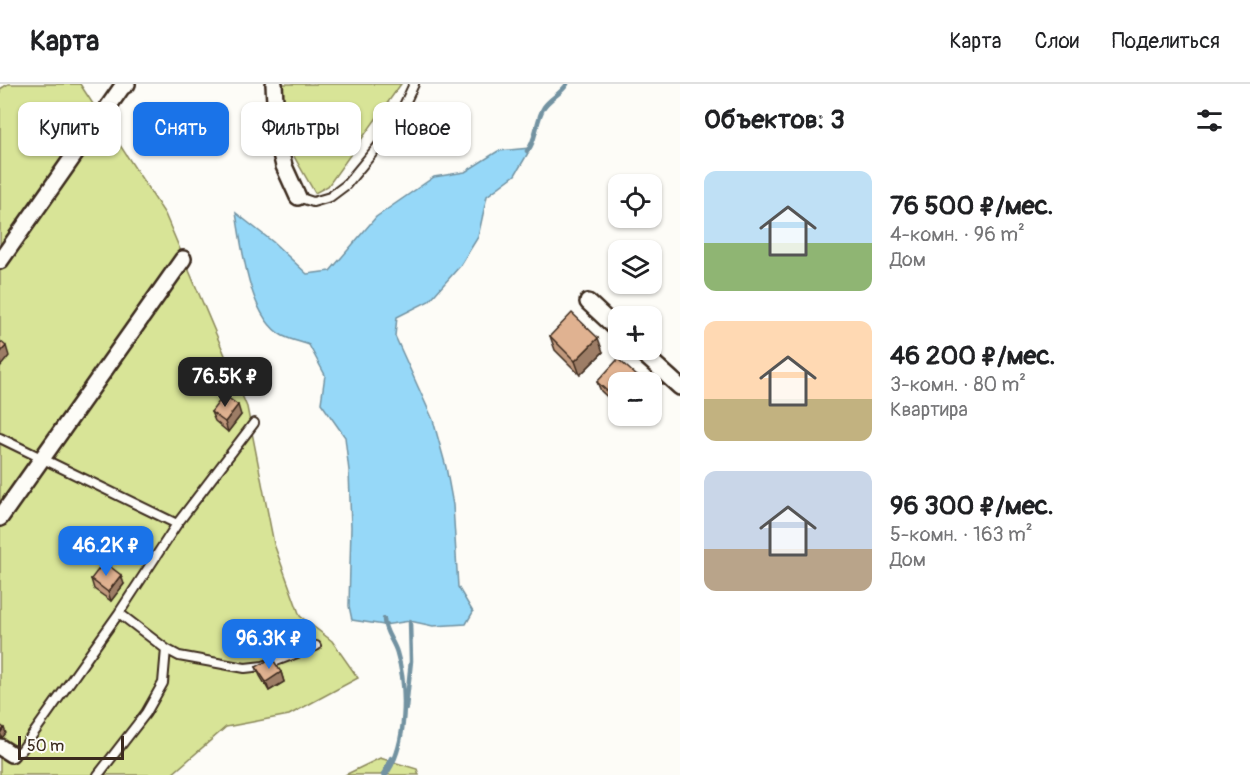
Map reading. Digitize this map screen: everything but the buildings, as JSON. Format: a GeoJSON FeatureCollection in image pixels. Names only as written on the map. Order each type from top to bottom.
{"type":"FeatureCollection","features":[{"type":"Feature","properties":{"kind":"street"},"geometry":{"type":"LineString","coordinates":[[0,261],[127,84]]}},
{"type":"Feature","properties":{"kind":"street"},"geometry":{"type":"LineString","coordinates":[[274,84],[278,137],[284,166],[298,197]]}},
{"type":"Feature","properties":{"kind":"street"},"geometry":{"type":"LineString","coordinates":[[0,518],[183,259]]}},
{"type":"Feature","properties":{"kind":"street"},"geometry":{"type":"LineString","coordinates":[[588,302],[608,321]]}},
{"type":"Feature","properties":{"kind":"street"},"geometry":{"type":"LineString","coordinates":[[650,360],[680,387]]}},
{"type":"Feature","properties":{"kind":"lane"},"geometry":{"type":"LineString","coordinates":[[298,197],[313,202],[330,197],[346,185],[394,127],[414,84]]}},
{"type":"Feature","properties":{"kind":"lane"},"geometry":{"type":"LineString","coordinates":[[5,751],[21,751],[119,613],[177,524],[254,423]]}},
{"type":"Feature","properties":{"kind":"lane"},"geometry":{"type":"LineString","coordinates":[[0,438],[177,524]]}},
{"type":"Feature","properties":{"kind":"lane"},"geometry":{"type":"LineString","coordinates":[[119,613],[166,649],[179,656],[245,668],[263,666],[316,646]]}},
{"type":"Feature","properties":{"kind":"lane"},"geometry":{"type":"LineString","coordinates":[[98,775],[146,713],[163,683],[166,649]]}},
{"type":"Feature","properties":{"kind":"green space"},"geometry":{"type":"Polygon","coordinates":[[[8,84],[80,84],[92,102],[18,102],[18,156],[121,156],[121,147],[165,214],[247,407],[274,544],[300,616],[332,641],[358,678],[289,715],[226,727],[171,775],[0,775],[0,89],[8,84]]]}},
{"type":"Feature","properties":{"kind":"green space"},"geometry":{"type":"Polygon","coordinates":[[[280,84],[401,84],[388,102],[373,102],[373,123],[361,140],[361,102],[281,102],[280,84]]]}},
{"type":"Feature","properties":{"kind":"green space"},"geometry":{"type":"Polygon","coordinates":[[[294,156],[349,156],[328,186],[315,193],[294,156]]]}},
{"type":"Feature","properties":{"kind":"green space"},"geometry":{"type":"Polygon","coordinates":[[[380,758],[417,769],[419,775],[345,775],[380,758]]]}},
{"type":"Feature","properties":{"kind":"water"},"geometry":{"type":"Polygon","coordinates":[[[531,148],[515,175],[487,196],[478,237],[460,266],[429,301],[397,317],[395,336],[433,420],[446,467],[453,505],[458,587],[473,612],[466,624],[433,626],[410,621],[384,625],[352,620],[349,606],[351,527],[349,471],[345,437],[321,403],[325,375],[309,345],[283,336],[271,327],[262,314],[249,280],[236,213],[273,242],[307,274],[330,271],[376,217],[434,177],[465,172],[498,151],[531,148]]]}},
{"type":"Feature","properties":{"kind":"waterway"},"geometry":{"type":"LineString","coordinates":[[527,151],[544,107],[567,84]]}},
{"type":"Feature","properties":{"kind":"waterway"},"geometry":{"type":"LineString","coordinates":[[384,619],[401,667],[404,699],[402,732],[393,762],[386,775]]}},
{"type":"Feature","properties":{"kind":"waterway"},"geometry":{"type":"LineString","coordinates":[[406,708],[411,661],[410,621]]}},
{"type":"Feature","properties":{"kind":"waterway"},"geometry":{"type":"LineString","coordinates":[[383,775],[391,758]]}}]}
